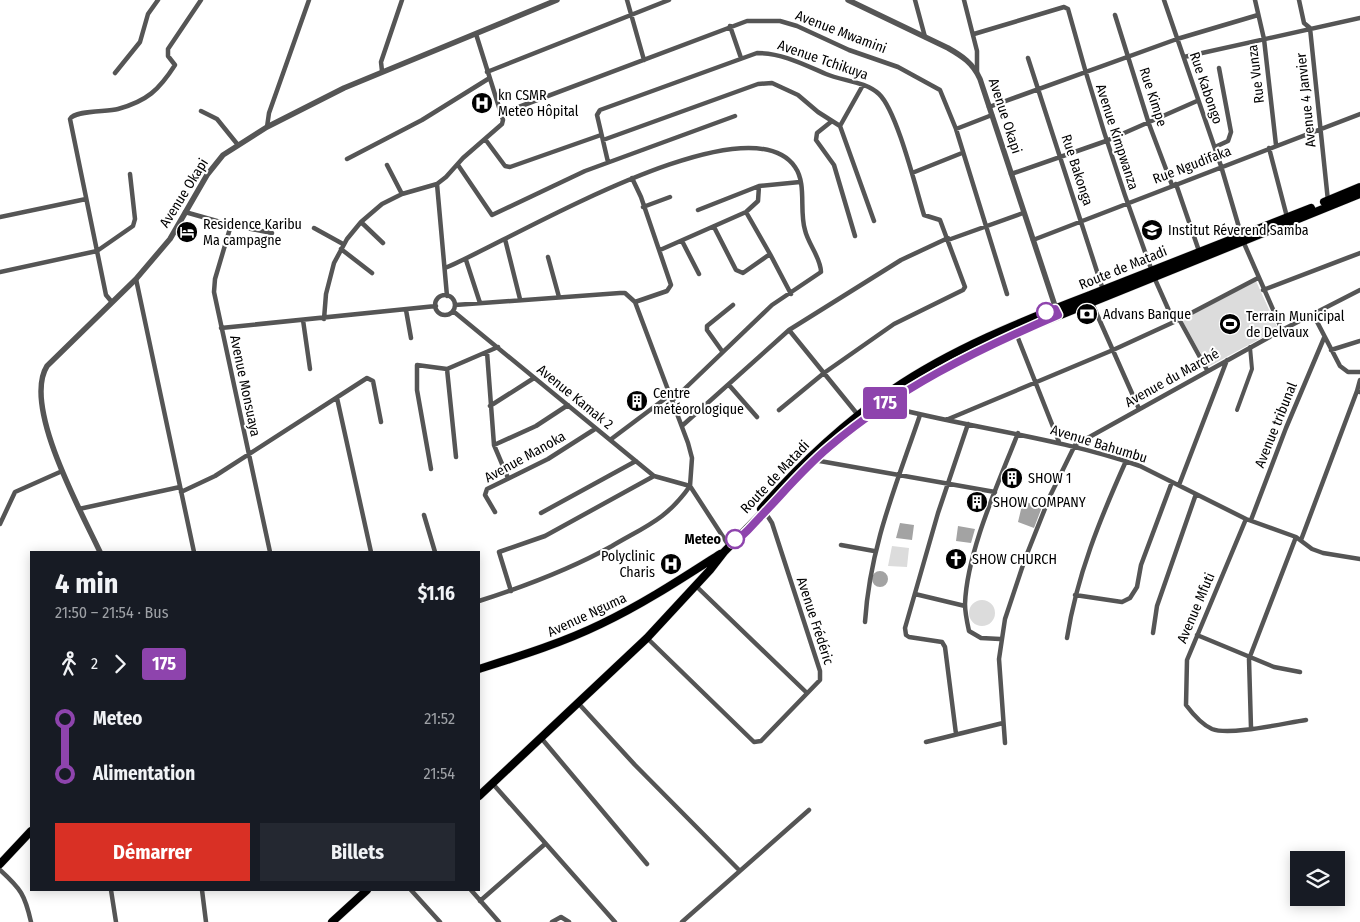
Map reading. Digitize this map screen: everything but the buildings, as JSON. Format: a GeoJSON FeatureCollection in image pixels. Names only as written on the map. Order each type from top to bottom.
{"type":"FeatureCollection","features":[{"type":"Feature","properties":{"kind":"main road","name":"Route de Matadi"},"geometry":{"type":"LineString","coordinates":[[1188,259],[1199,251],[1243,238],[1287,217],[1360,187]]}},
{"type":"Feature","properties":{"kind":"main road","name":"Route de Matadi"},"geometry":{"type":"LineString","coordinates":[[956,358],[1016,333],[1057,312],[1091,301],[1188,259],[1360,194]]}},
{"type":"Feature","properties":{"kind":"main road","name":"Route de Matadi"},"geometry":{"type":"LineString","coordinates":[[480,795],[542,739],[647,638],[803,467],[858,414],[956,358],[1103,290],[1152,274]]}},
{"type":"Feature","properties":{"kind":"main road","name":"Route de Matadi"},"geometry":{"type":"LineString","coordinates":[[729,547],[765,512],[803,467],[814,460],[880,403]]}},
{"type":"Feature","properties":{"kind":"main road","name":"Avenue Nguma"},"geometry":{"type":"LineString","coordinates":[[480,669],[541,650],[601,624],[679,580],[729,547]]}},
{"type":"Feature","properties":{"kind":"main road"},"geometry":{"type":"LineString","coordinates":[[679,580],[688,594]]}},
{"type":"Feature","properties":{"kind":"main road"},"geometry":{"type":"LineString","coordinates":[[0,864],[30,832]]}},
{"type":"Feature","properties":{"kind":"main road"},"geometry":{"type":"LineString","coordinates":[[332,922],[366,891]]}},
{"type":"Feature","properties":{"kind":"street"},"geometry":{"type":"LineString","coordinates":[[115,73],[140,42],[148,14],[158,0]]}},
{"type":"Feature","properties":{"kind":"street"},"geometry":{"type":"LineString","coordinates":[[111,301],[106,296],[70,126],[72,115],[117,109],[143,100],[157,91],[176,65],[168,56],[168,50],[201,0]]}},
{"type":"Feature","properties":{"kind":"street"},"geometry":{"type":"LineString","coordinates":[[267,127],[269,113],[309,0]]}},
{"type":"Feature","properties":{"kind":"street"},"geometry":{"type":"LineString","coordinates":[[382,71],[381,62],[402,0]]}},
{"type":"Feature","properties":{"kind":"street","name":"Avenue Okapi"},"geometry":{"type":"LineString","coordinates":[[100,551],[60,472],[45,418],[40,382],[42,373],[111,301],[136,279],[170,239],[207,175],[224,156],[238,145],[267,127],[382,71],[558,0]]}},
{"type":"Feature","properties":{"kind":"street"},"geometry":{"type":"LineString","coordinates":[[627,0],[644,60]]}},
{"type":"Feature","properties":{"kind":"street"},"geometry":{"type":"LineString","coordinates":[[487,72],[669,0]]}},
{"type":"Feature","properties":{"kind":"street","name":"Avenue Okapi"},"geometry":{"type":"LineString","coordinates":[[848,0],[964,57],[977,72],[1057,312]]}},
{"type":"Feature","properties":{"kind":"street"},"geometry":{"type":"LineString","coordinates":[[915,0],[925,37]]}},
{"type":"Feature","properties":{"kind":"street"},"geometry":{"type":"LineString","coordinates":[[964,0],[978,51],[977,72]]}},
{"type":"Feature","properties":{"kind":"street","name":"Rue Kabongo"},"geometry":{"type":"LineString","coordinates":[[1164,0],[1197,101],[1222,166],[1243,238],[1263,290],[1282,330]]}},
{"type":"Feature","properties":{"kind":"street","name":"Rue Vunza"},"geometry":{"type":"LineString","coordinates":[[1254,0],[1264,39],[1276,145]]}},
{"type":"Feature","properties":{"kind":"street","name":"Avenue 4 Janvier"},"geometry":{"type":"LineString","coordinates":[[1299,0],[1304,23],[1310,28],[1328,201]]}},
{"type":"Feature","properties":{"kind":"street","name":"Avenue Kimpwanza"},"geometry":{"type":"LineString","coordinates":[[974,34],[1066,8],[1126,204],[1152,274],[1174,322]]}},
{"type":"Feature","properties":{"kind":"street","name":"Rue Kimpe"},"geometry":{"type":"LineString","coordinates":[[1116,15],[1149,124],[1199,251]]}},
{"type":"Feature","properties":{"kind":"street"},"geometry":{"type":"LineString","coordinates":[[990,107],[1177,39],[1258,15]]}},
{"type":"Feature","properties":{"kind":"street"},"geometry":{"type":"LineString","coordinates":[[1184,57],[1360,18]]}},
{"type":"Feature","properties":{"kind":"street","name":"Avenue Mwamini"},"geometry":{"type":"LineString","coordinates":[[500,114],[747,20],[780,21],[849,50],[898,67],[940,90],[956,130],[1007,294]]}},
{"type":"Feature","properties":{"kind":"street"},"geometry":{"type":"LineString","coordinates":[[730,26],[741,58]]}},
{"type":"Feature","properties":{"kind":"street"},"geometry":{"type":"LineString","coordinates":[[324,319],[326,294],[342,246],[361,222],[382,204],[402,194],[437,184],[458,165],[462,158],[502,124],[476,34]]}},
{"type":"Feature","properties":{"kind":"street","name":"Avenue Tchikuya"},"geometry":{"type":"LineString","coordinates":[[608,162],[597,115],[600,110],[757,53],[784,56],[829,75],[863,85],[882,98],[897,128],[924,215],[926,218],[938,218],[948,239],[965,287],[963,290],[894,324],[824,372]]}},
{"type":"Feature","properties":{"kind":"street","name":"Rue Bakonga"},"geometry":{"type":"LineString","coordinates":[[1028,58],[1062,158],[1103,290]]}},
{"type":"Feature","properties":{"kind":"street"},"geometry":{"type":"LineString","coordinates":[[1215,147],[1228,141],[1231,132],[1219,68]]}},
{"type":"Feature","properties":{"kind":"street"},"geometry":{"type":"LineString","coordinates":[[347,159],[422,120],[488,79]]}},
{"type":"Feature","properties":{"kind":"street"},"geometry":{"type":"LineString","coordinates":[[485,138],[505,166],[510,167],[769,82],[798,95],[832,122],[840,126],[874,221]]}},
{"type":"Feature","properties":{"kind":"street"},"geometry":{"type":"LineString","coordinates":[[840,126],[863,85]]}},
{"type":"Feature","properties":{"kind":"street"},"geometry":{"type":"LineString","coordinates":[[1011,174],[1062,158],[1106,141],[1149,124],[1197,101]]}},
{"type":"Feature","properties":{"kind":"street"},"geometry":{"type":"LineString","coordinates":[[201,111],[217,119],[238,145]]}},
{"type":"Feature","properties":{"kind":"street","name":"Rue Ngudifaka"},"geometry":{"type":"LineString","coordinates":[[1033,240],[1174,184],[1360,114]]}},
{"type":"Feature","properties":{"kind":"street"},"geometry":{"type":"LineString","coordinates":[[956,130],[992,115]]}},
{"type":"Feature","properties":{"kind":"street"},"geometry":{"type":"LineString","coordinates":[[458,165],[492,216],[608,162],[735,116]]}},
{"type":"Feature","properties":{"kind":"street"},"geometry":{"type":"LineString","coordinates":[[832,122],[817,133],[816,140],[834,165],[855,236]]}},
{"type":"Feature","properties":{"kind":"street"},"geometry":{"type":"LineString","coordinates":[[445,268],[466,260],[505,239],[632,178],[687,157],[729,149],[752,147],[764,149],[788,160],[796,168],[800,182],[804,230],[822,270],[820,275],[772,305],[673,400]]}},
{"type":"Feature","properties":{"kind":"street"},"geometry":{"type":"LineString","coordinates":[[1268,148],[1287,217]]}},
{"type":"Feature","properties":{"kind":"street"},"geometry":{"type":"LineString","coordinates":[[912,173],[962,153]]}},
{"type":"Feature","properties":{"kind":"street"},"geometry":{"type":"LineString","coordinates":[[387,165],[402,194]]}},
{"type":"Feature","properties":{"kind":"street"},"geometry":{"type":"LineString","coordinates":[[0,272],[97,251],[133,226],[135,218],[130,174]]}},
{"type":"Feature","properties":{"kind":"street"},"geometry":{"type":"LineString","coordinates":[[632,178],[641,197],[671,285],[667,290],[635,302]]}},
{"type":"Feature","properties":{"kind":"street"},"geometry":{"type":"LineString","coordinates":[[698,210],[759,186],[800,182]]}},
{"type":"Feature","properties":{"kind":"street"},"geometry":{"type":"LineString","coordinates":[[437,184],[447,296]]}},
{"type":"Feature","properties":{"kind":"street"},"geometry":{"type":"LineString","coordinates":[[660,250],[746,212],[758,201],[759,186]]}},
{"type":"Feature","properties":{"kind":"street"},"geometry":{"type":"LineString","coordinates":[[643,207],[670,197]]}},
{"type":"Feature","properties":{"kind":"street"},"geometry":{"type":"LineString","coordinates":[[0,217],[86,199]]}},
{"type":"Feature","properties":{"kind":"street"},"geometry":{"type":"LineString","coordinates":[[185,212],[231,225],[272,233]]}},
{"type":"Feature","properties":{"kind":"street"},"geometry":{"type":"LineString","coordinates":[[746,212],[790,294]]}},
{"type":"Feature","properties":{"kind":"street"},"geometry":{"type":"LineString","coordinates":[[683,426],[789,330],[871,277],[948,239],[1024,214]]}},
{"type":"Feature","properties":{"kind":"street"},"geometry":{"type":"LineString","coordinates":[[361,222],[383,243]]}},
{"type":"Feature","properties":{"kind":"street","name":"Avenue Monsuaya"},"geometry":{"type":"LineString","coordinates":[[231,225],[214,285],[221,328],[270,551]]}},
{"type":"Feature","properties":{"kind":"street"},"geometry":{"type":"LineString","coordinates":[[714,227],[739,273],[770,254]]}},
{"type":"Feature","properties":{"kind":"street"},"geometry":{"type":"LineString","coordinates":[[314,228],[342,246],[372,273]]}},
{"type":"Feature","properties":{"kind":"street"},"geometry":{"type":"LineString","coordinates":[[505,239],[520,299]]}},
{"type":"Feature","properties":{"kind":"street"},"geometry":{"type":"LineString","coordinates":[[682,241],[698,274]]}},
{"type":"Feature","properties":{"kind":"street"},"geometry":{"type":"LineString","coordinates":[[1263,290],[1360,253]]}},
{"type":"Feature","properties":{"kind":"street"},"geometry":{"type":"LineString","coordinates":[[548,257],[559,297]]}},
{"type":"Feature","properties":{"kind":"street"},"geometry":{"type":"LineString","coordinates":[[466,260],[480,303]]}},
{"type":"Feature","properties":{"kind":"street"},"geometry":{"type":"LineString","coordinates":[[946,420],[1113,350],[1174,322],[1258,278]]}},
{"type":"Feature","properties":{"kind":"street"},"geometry":{"type":"LineString","coordinates":[[136,279],[194,551]]}},
{"type":"Feature","properties":{"kind":"street","name":"Avenue du Marché"},"geometry":{"type":"LineString","coordinates":[[1075,445],[1207,370],[1360,290]]}},
{"type":"Feature","properties":{"kind":"street"},"geometry":{"type":"LineString","coordinates":[[455,305],[620,293],[630,296],[635,302],[683,426],[692,458],[690,486],[669,512],[652,524],[588,560],[511,591],[480,601]]}},
{"type":"Feature","properties":{"kind":"street"},"geometry":{"type":"LineString","coordinates":[[447,296],[454,300],[455,305],[453,311],[443,314],[436,306],[440,297],[447,296]]}},
{"type":"Feature","properties":{"kind":"street"},"geometry":{"type":"LineString","coordinates":[[1091,301],[1140,408]]}},
{"type":"Feature","properties":{"kind":"street"},"geometry":{"type":"LineString","coordinates":[[722,351],[707,330],[707,326],[733,305]]}},
{"type":"Feature","properties":{"kind":"street"},"geometry":{"type":"LineString","coordinates":[[221,328],[324,319],[436,306]]}},
{"type":"Feature","properties":{"kind":"street"},"geometry":{"type":"LineString","coordinates":[[406,310],[411,338]]}},
{"type":"Feature","properties":{"kind":"street","name":"Avenue Kamak 2"},"geometry":{"type":"LineString","coordinates":[[453,311],[568,405],[595,430],[654,476],[690,486]]}},
{"type":"Feature","properties":{"kind":"street"},"geometry":{"type":"LineString","coordinates":[[1312,314],[1324,338],[1344,369],[1360,372]]}},
{"type":"Feature","properties":{"kind":"street"},"geometry":{"type":"LineString","coordinates":[[1179,319],[1207,370]]}},
{"type":"Feature","properties":{"kind":"street"},"geometry":{"type":"LineString","coordinates":[[303,320],[310,369]]}},
{"type":"Feature","properties":{"kind":"street"},"geometry":{"type":"LineString","coordinates":[[789,330],[858,414]]}},
{"type":"Feature","properties":{"kind":"street"},"geometry":{"type":"LineString","coordinates":[[1016,333],[1059,442]]}},
{"type":"Feature","properties":{"kind":"street","name":"Avenue tribunal"},"geometry":{"type":"LineString","coordinates":[[1249,519],[1324,338]]}},
{"type":"Feature","properties":{"kind":"street"},"geometry":{"type":"LineString","coordinates":[[1331,350],[1360,341]]}},
{"type":"Feature","properties":{"kind":"street"},"geometry":{"type":"LineString","coordinates":[[1237,410],[1252,369],[1250,347]]}},
{"type":"Feature","properties":{"kind":"street"},"geometry":{"type":"LineString","coordinates":[[431,469],[417,390],[416,365],[446,369],[498,348]]}},
{"type":"Feature","properties":{"kind":"street"},"geometry":{"type":"LineString","coordinates":[[487,352],[494,445],[508,478]]}},
{"type":"Feature","properties":{"kind":"street"},"geometry":{"type":"LineString","coordinates":[[1179,485],[1227,360]]}},
{"type":"Feature","properties":{"kind":"street"},"geometry":{"type":"LineString","coordinates":[[446,369],[456,457]]}},
{"type":"Feature","properties":{"kind":"street"},"geometry":{"type":"LineString","coordinates":[[779,410],[824,372]]}},
{"type":"Feature","properties":{"kind":"street"},"geometry":{"type":"LineString","coordinates":[[490,406],[534,378]]}},
{"type":"Feature","properties":{"kind":"street"},"geometry":{"type":"LineString","coordinates":[[79,509],[180,489],[215,476],[364,380],[370,379],[373,381],[380,422]]}},
{"type":"Feature","properties":{"kind":"street"},"geometry":{"type":"LineString","coordinates":[[1301,540],[1359,391],[1360,380]]}},
{"type":"Feature","properties":{"kind":"street"},"geometry":{"type":"LineString","coordinates":[[728,385],[757,417]]}},
{"type":"Feature","properties":{"kind":"street"},"geometry":{"type":"LineString","coordinates":[[610,440],[670,394]]}},
{"type":"Feature","properties":{"kind":"street"},"geometry":{"type":"LineString","coordinates":[[337,398],[371,551]]}},
{"type":"Feature","properties":{"kind":"street","name":"Avenue Bahumbu"},"geometry":{"type":"LineString","coordinates":[[880,403],[920,415],[1075,445],[1126,461],[1249,519],[1296,537],[1312,549],[1323,553],[1360,559]]}},
{"type":"Feature","properties":{"kind":"street"},"geometry":{"type":"LineString","coordinates":[[494,445],[536,426],[568,405]]}},
{"type":"Feature","properties":{"kind":"street"},"geometry":{"type":"LineString","coordinates":[[865,622],[874,551],[885,513],[920,415]]}},
{"type":"Feature","properties":{"kind":"street"},"geometry":{"type":"LineString","coordinates":[[956,734],[945,647],[942,642],[909,637],[905,631],[948,483],[968,424]]}},
{"type":"Feature","properties":{"kind":"street","name":"Avenue Manoka"},"geometry":{"type":"LineString","coordinates":[[495,512],[486,491],[548,459],[595,430]]}},
{"type":"Feature","properties":{"kind":"street"},"geometry":{"type":"LineString","coordinates":[[1000,640],[981,638],[969,630],[965,606],[973,562],[995,492],[1018,433]]}},
{"type":"Feature","properties":{"kind":"street"},"geometry":{"type":"LineString","coordinates":[[1005,743],[999,659],[1000,640],[1024,559],[1050,496],[1075,445]]}},
{"type":"Feature","properties":{"kind":"street"},"geometry":{"type":"LineString","coordinates":[[814,460],[995,492]]}},
{"type":"Feature","properties":{"kind":"street"},"geometry":{"type":"LineString","coordinates":[[541,513],[636,461]]}},
{"type":"Feature","properties":{"kind":"street"},"geometry":{"type":"LineString","coordinates":[[1067,638],[1075,595],[1096,528],[1126,461]]}},
{"type":"Feature","properties":{"kind":"street"},"geometry":{"type":"LineString","coordinates":[[0,524],[15,492],[60,472]]}},
{"type":"Feature","properties":{"kind":"street"},"geometry":{"type":"LineString","coordinates":[[511,591],[499,552],[545,536],[654,476]]}},
{"type":"Feature","properties":{"kind":"street"},"geometry":{"type":"LineString","coordinates":[[1075,595],[1122,602],[1130,598],[1137,587],[1141,565],[1172,482]]}},
{"type":"Feature","properties":{"kind":"street"},"geometry":{"type":"LineString","coordinates":[[690,486],[729,547]]}},
{"type":"Feature","properties":{"kind":"street"},"geometry":{"type":"LineString","coordinates":[[1153,633],[1157,606],[1196,494]]}},
{"type":"Feature","properties":{"kind":"street","name":"Avenue Frédéric"},"geometry":{"type":"LineString","coordinates":[[647,638],[754,742],[760,741],[807,694],[821,676],[772,523],[765,512]]}},
{"type":"Feature","properties":{"kind":"street"},"geometry":{"type":"LineString","coordinates":[[424,515],[435,551]]}},
{"type":"Feature","properties":{"kind":"street","name":"Avenue Mfuti"},"geometry":{"type":"LineString","coordinates":[[1249,519],[1187,660],[1185,698],[1189,710],[1210,729],[1233,732],[1251,728]]}},
{"type":"Feature","properties":{"kind":"street"},"geometry":{"type":"LineString","coordinates":[[1296,537],[1250,656],[1251,728],[1306,720]]}},
{"type":"Feature","properties":{"kind":"street"},"geometry":{"type":"LineString","coordinates":[[841,546],[874,551]]}},
{"type":"Feature","properties":{"kind":"street"},"geometry":{"type":"LineString","coordinates":[[696,586],[807,694]]}},
{"type":"Feature","properties":{"kind":"street"},"geometry":{"type":"LineString","coordinates":[[915,594],[965,606]]}},
{"type":"Feature","properties":{"kind":"street"},"geometry":{"type":"LineString","coordinates":[[1197,635],[1274,667],[1300,672]]}},
{"type":"Feature","properties":{"kind":"street"},"geometry":{"type":"LineString","coordinates":[[579,704],[635,765],[740,871]]}},
{"type":"Feature","properties":{"kind":"street"},"geometry":{"type":"LineString","coordinates":[[926,742],[1003,723]]}},
{"type":"Feature","properties":{"kind":"street"},"geometry":{"type":"LineString","coordinates":[[542,739],[647,864]]}},
{"type":"Feature","properties":{"kind":"street"},"geometry":{"type":"LineString","coordinates":[[494,784],[615,922]]}},
{"type":"Feature","properties":{"kind":"street"},"geometry":{"type":"LineString","coordinates":[[682,922],[809,810]]}},
{"type":"Feature","properties":{"kind":"street"},"geometry":{"type":"LineString","coordinates":[[480,901],[545,844]]}},
{"type":"Feature","properties":{"kind":"street"},"geometry":{"type":"LineString","coordinates":[[0,870],[17,885],[25,896],[31,922]]}},
{"type":"Feature","properties":{"kind":"street"},"geometry":{"type":"LineString","coordinates":[[111,891],[116,922]]}},
{"type":"Feature","properties":{"kind":"street"},"geometry":{"type":"LineString","coordinates":[[202,891],[206,922]]}},
{"type":"Feature","properties":{"kind":"street"},"geometry":{"type":"LineString","coordinates":[[412,891],[440,922]]}},
{"type":"Feature","properties":{"kind":"street"},"geometry":{"type":"LineString","coordinates":[[472,891],[499,922]]}},
{"type":"Feature","properties":{"kind":"street"},"geometry":{"type":"LineString","coordinates":[[552,922],[561,917],[569,922]]}},
{"type":"Feature","properties":{"kind":"shaded area","name":"Terrain Municipal de Delvaux"},"geometry":{"type":"Polygon","coordinates":[[[1256,281],[1278,329],[1208,367],[1182,320],[1256,281]]]}},
{"type":"Feature","properties":{"kind":"shaded area"},"geometry":{"type":"Polygon","coordinates":[[[1023,501],[1042,507],[1034,528],[1018,522],[1023,501]]]}},
{"type":"Feature","properties":{"kind":"shaded area"},"geometry":{"type":"Polygon","coordinates":[[[900,523],[914,525],[912,540],[896,538],[900,523]]]}},
{"type":"Feature","properties":{"kind":"shaded area"},"geometry":{"type":"Polygon","coordinates":[[[958,526],[975,529],[971,543],[956,541],[958,526]]]}},
{"type":"Feature","properties":{"kind":"shaded area"},"geometry":{"type":"Polygon","coordinates":[[[892,546],[909,548],[907,567],[888,566],[892,546]]]}},
{"type":"Feature","properties":{"kind":"shaded area"},"geometry":{"type":"Polygon","coordinates":[[[877,571],[883,571],[888,576],[886,585],[877,587],[872,582],[872,576],[877,571]]]}},
{"type":"Feature","properties":{"kind":"shaded area"},"geometry":{"type":"Polygon","coordinates":[[[982,600],[991,604],[995,613],[991,622],[982,626],[973,622],[969,613],[973,604],[982,600]]]}},
{"type":"Feature","properties":{"kind":"bus line","name":"175"},"geometry":{"type":"LineString","coordinates":[[735,539],[732,543],[737,541],[827,448],[882,405],[944,368],[1058,315],[1055,309],[1046,312]]}},
{"type":"Feature","properties":{"kind":"place","name":"kn CSMR Meteo Hôpital"},"geometry":{"type":"Point","coordinates":[482,103]}},
{"type":"Feature","properties":{"kind":"place","name":"Institut Réverend Samba"},"geometry":{"type":"Point","coordinates":[1152,230]}},
{"type":"Feature","properties":{"kind":"place","name":"Residence Karibu Ma campagne"},"geometry":{"type":"Point","coordinates":[187,232]}},
{"type":"Feature","properties":{"kind":"place","name":"Advans Banque"},"geometry":{"type":"Point","coordinates":[1087,314]}},
{"type":"Feature","properties":{"kind":"place","name":"Terrain Municipal de Delvaux"},"geometry":{"type":"Point","coordinates":[1230,324]}},
{"type":"Feature","properties":{"kind":"place","name":"Centre météorologique"},"geometry":{"type":"Point","coordinates":[637,401]}},
{"type":"Feature","properties":{"kind":"place","name":"SHOW 1"},"geometry":{"type":"Point","coordinates":[1012,478]}},
{"type":"Feature","properties":{"kind":"place","name":"SHOW COMPANY"},"geometry":{"type":"Point","coordinates":[977,502]}},
{"type":"Feature","properties":{"kind":"place","name":"Meteo"},"geometry":{"type":"Point","coordinates":[735,539]}},
{"type":"Feature","properties":{"kind":"place","name":"SHOW CHURCH"},"geometry":{"type":"Point","coordinates":[956,559]}},
{"type":"Feature","properties":{"kind":"place","name":"Polyclinic Charis"},"geometry":{"type":"Point","coordinates":[671,564]}}]}
